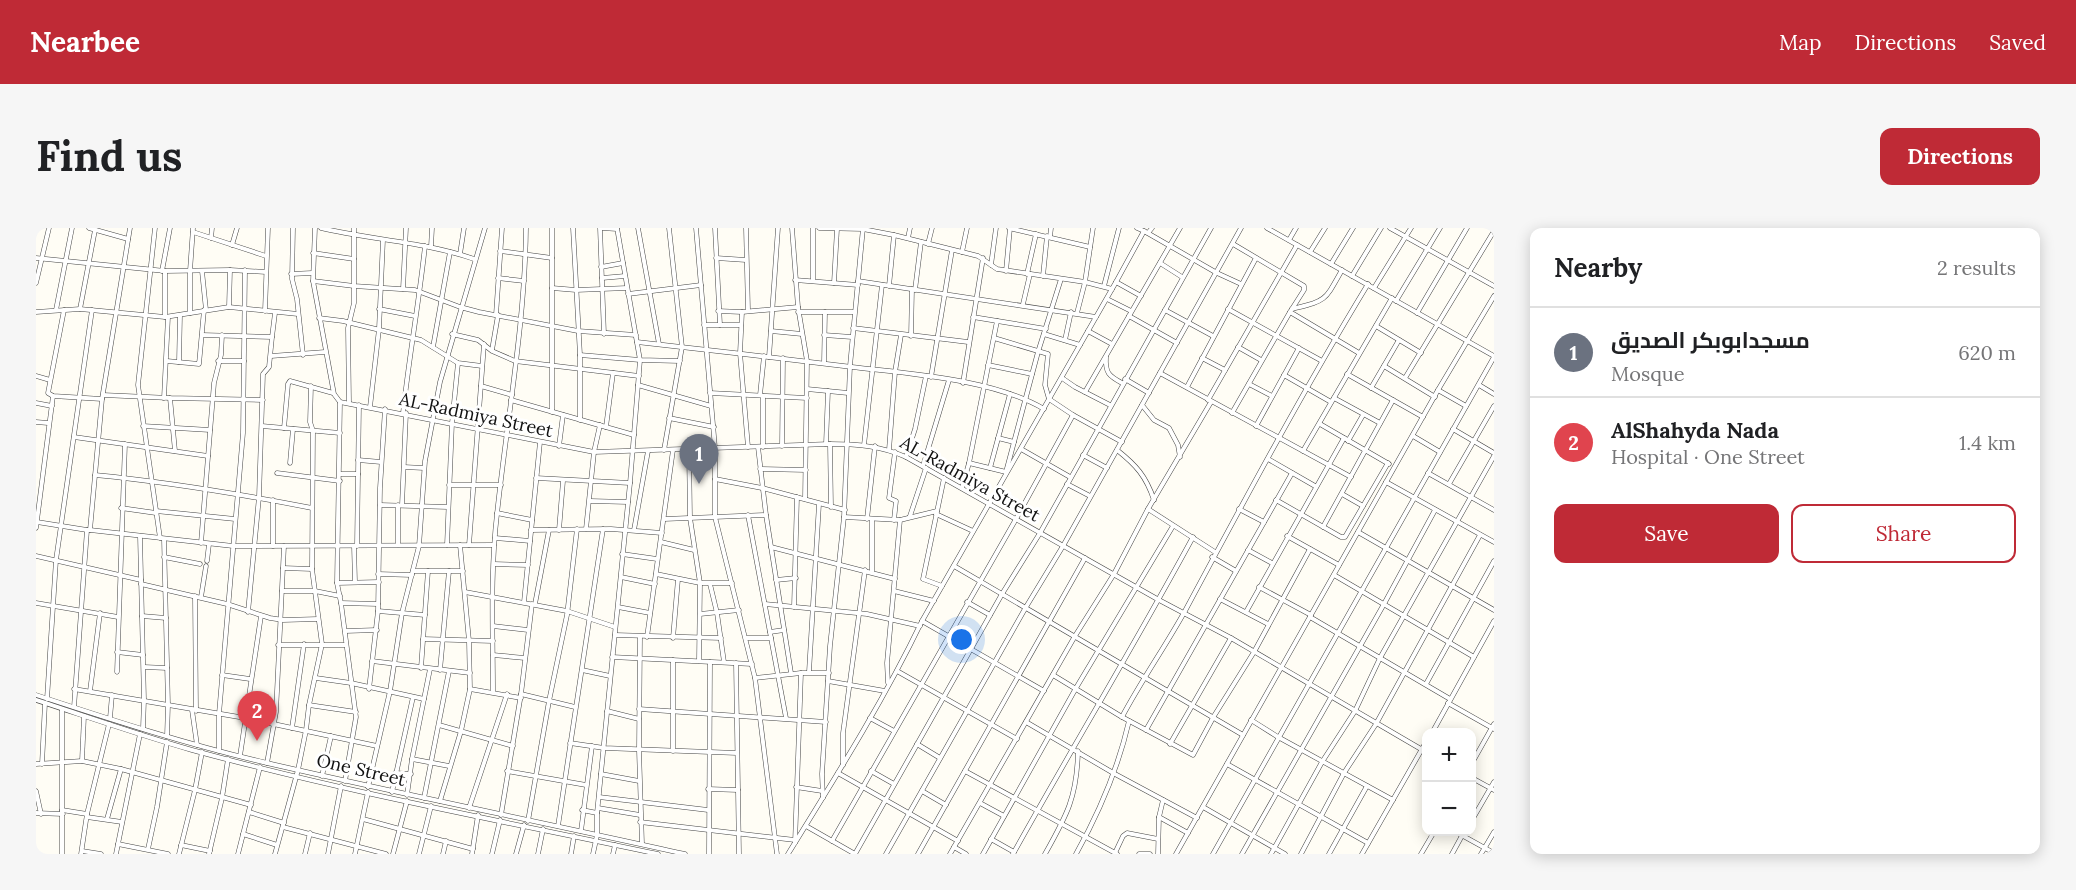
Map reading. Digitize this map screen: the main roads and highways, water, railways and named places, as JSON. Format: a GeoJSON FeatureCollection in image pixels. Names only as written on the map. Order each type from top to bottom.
{"type":"FeatureCollection","features":[{"type":"Feature","properties":{"kind":"place","name":"مسجدابوبكر الصديق"},"geometry":{"type":"Point","coordinates":[699,484]}},
{"type":"Feature","properties":{"kind":"place","name":"AlShahyda Nada"},"geometry":{"type":"Point","coordinates":[257,741]}}]}
